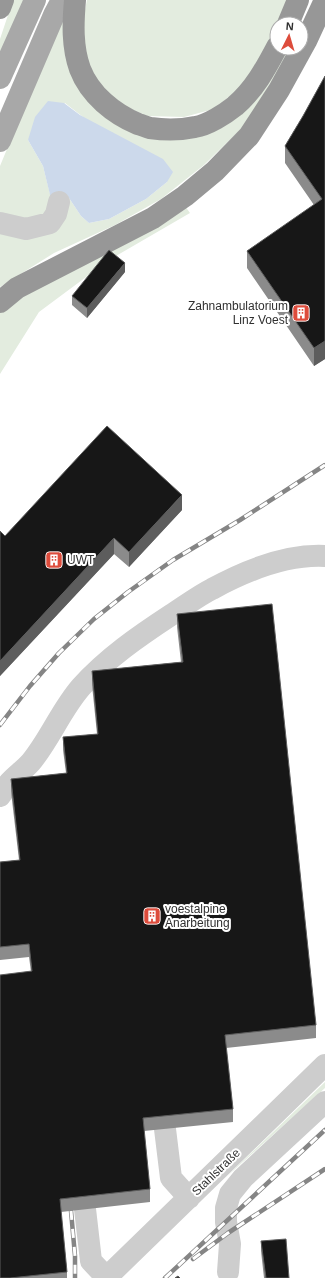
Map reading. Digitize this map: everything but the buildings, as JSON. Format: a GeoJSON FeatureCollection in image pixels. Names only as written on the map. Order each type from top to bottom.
{"type":"FeatureCollection","features":[{"type":"Feature","properties":{"kind":"highway"},"geometry":{"type":"LineString","coordinates":[[0,8],[3,0]]}},
{"type":"Feature","properties":{"kind":"highway"},"geometry":{"type":"LineString","coordinates":[[75,0],[75,49],[81,70],[92,90],[108,106],[120,115],[148,128],[173,129],[196,127],[217,118],[235,105],[252,88],[272,56]]}},
{"type":"Feature","properties":{"kind":"highway"},"geometry":{"type":"LineString","coordinates":[[291,16],[298,0]]}},
{"type":"Feature","properties":{"kind":"highway"},"geometry":{"type":"LineString","coordinates":[[0,302],[18,288],[153,218],[185,196],[216,171],[249,136],[280,90],[306,41],[324,0]]}},
{"type":"Feature","properties":{"kind":"main road"},"geometry":{"type":"LineString","coordinates":[[0,78],[35,0]]}},
{"type":"Feature","properties":{"kind":"main road"},"geometry":{"type":"LineString","coordinates":[[0,141],[54,15],[62,0]]}},
{"type":"Feature","properties":{"kind":"street"},"geometry":{"type":"LineString","coordinates":[[0,223],[26,229],[50,223],[56,214],[59,202]]}},
{"type":"Feature","properties":{"kind":"street"},"geometry":{"type":"LineString","coordinates":[[0,796],[9,782],[20,774],[38,753],[59,717],[81,687],[105,663],[135,638],[212,589],[256,568],[285,560],[325,556]]}},
{"type":"Feature","properties":{"kind":"street","name":"Stahlstraße"},"geometry":{"type":"LineString","coordinates":[[107,1278],[325,1065]]}},
{"type":"Feature","properties":{"kind":"street"},"geometry":{"type":"LineString","coordinates":[[228,1272],[230,1244],[226,1222],[226,1208],[230,1194],[243,1178],[325,1102]]}},
{"type":"Feature","properties":{"kind":"street"},"geometry":{"type":"LineString","coordinates":[[165,1129],[170,1178],[189,1198]]}},
{"type":"Feature","properties":{"kind":"street"},"geometry":{"type":"LineString","coordinates":[[85,1209],[91,1261],[107,1278]]}},
{"type":"Feature","properties":{"kind":"shaded area"},"geometry":{"type":"Polygon","coordinates":[[[13,0],[25,0],[0,54],[0,39],[13,0]]]}},
{"type":"Feature","properties":{"kind":"shaded area"},"geometry":{"type":"Polygon","coordinates":[[[87,0],[288,0],[281,16],[269,16],[269,44],[266,51],[242,86],[214,109],[184,117],[147,116],[120,104],[100,87],[89,65],[82,41],[83,19],[87,0]]]}},
{"type":"Feature","properties":{"kind":"shaded area"},"geometry":{"type":"Polygon","coordinates":[[[66,9],[83,94],[196,135],[278,56],[291,56],[243,127],[204,165],[161,199],[115,225],[54,253],[0,287],[0,166],[66,9]],[[65,103],[28,140],[43,166],[51,198],[67,195],[81,216],[89,223],[109,219],[146,199],[167,182],[65,103]]]}},
{"type":"Feature","properties":{"kind":"shaded area"},"geometry":{"type":"Polygon","coordinates":[[[185,206],[190,213],[109,260],[39,312],[0,374],[0,313],[18,297],[185,206]]]}},
{"type":"Feature","properties":{"kind":"shaded area"},"geometry":{"type":"Polygon","coordinates":[[[325,1082],[325,1088],[224,1179],[325,1082]]]}},
{"type":"Feature","properties":{"kind":"water"},"geometry":{"type":"Polygon","coordinates":[[[48,101],[64,103],[80,115],[163,159],[173,172],[167,182],[146,199],[109,219],[89,223],[81,216],[67,195],[51,199],[43,166],[28,140],[35,117],[48,101]]]}},
{"type":"Feature","properties":{"kind":"railway"},"geometry":{"type":"LineString","coordinates":[[0,725],[30,686],[59,653],[94,619],[128,592],[173,560],[240,520],[325,465]]}},
{"type":"Feature","properties":{"kind":"railway"},"geometry":{"type":"LineString","coordinates":[[165,1278],[325,1130]]}},
{"type":"Feature","properties":{"kind":"railway"},"geometry":{"type":"LineString","coordinates":[[193,1259],[228,1233],[325,1169]]}},
{"type":"Feature","properties":{"kind":"railway"},"geometry":{"type":"LineString","coordinates":[[71,1211],[75,1256],[75,1278]]}},
{"type":"Feature","properties":{"kind":"place","name":"Zahnambulatorium Linz Voest"},"geometry":{"type":"Point","coordinates":[301,313]}},
{"type":"Feature","properties":{"kind":"place","name":"UWT"},"geometry":{"type":"Point","coordinates":[54,560]}},
{"type":"Feature","properties":{"kind":"place","name":"voestalpine Anarbeitung"},"geometry":{"type":"Point","coordinates":[152,916]}}]}
